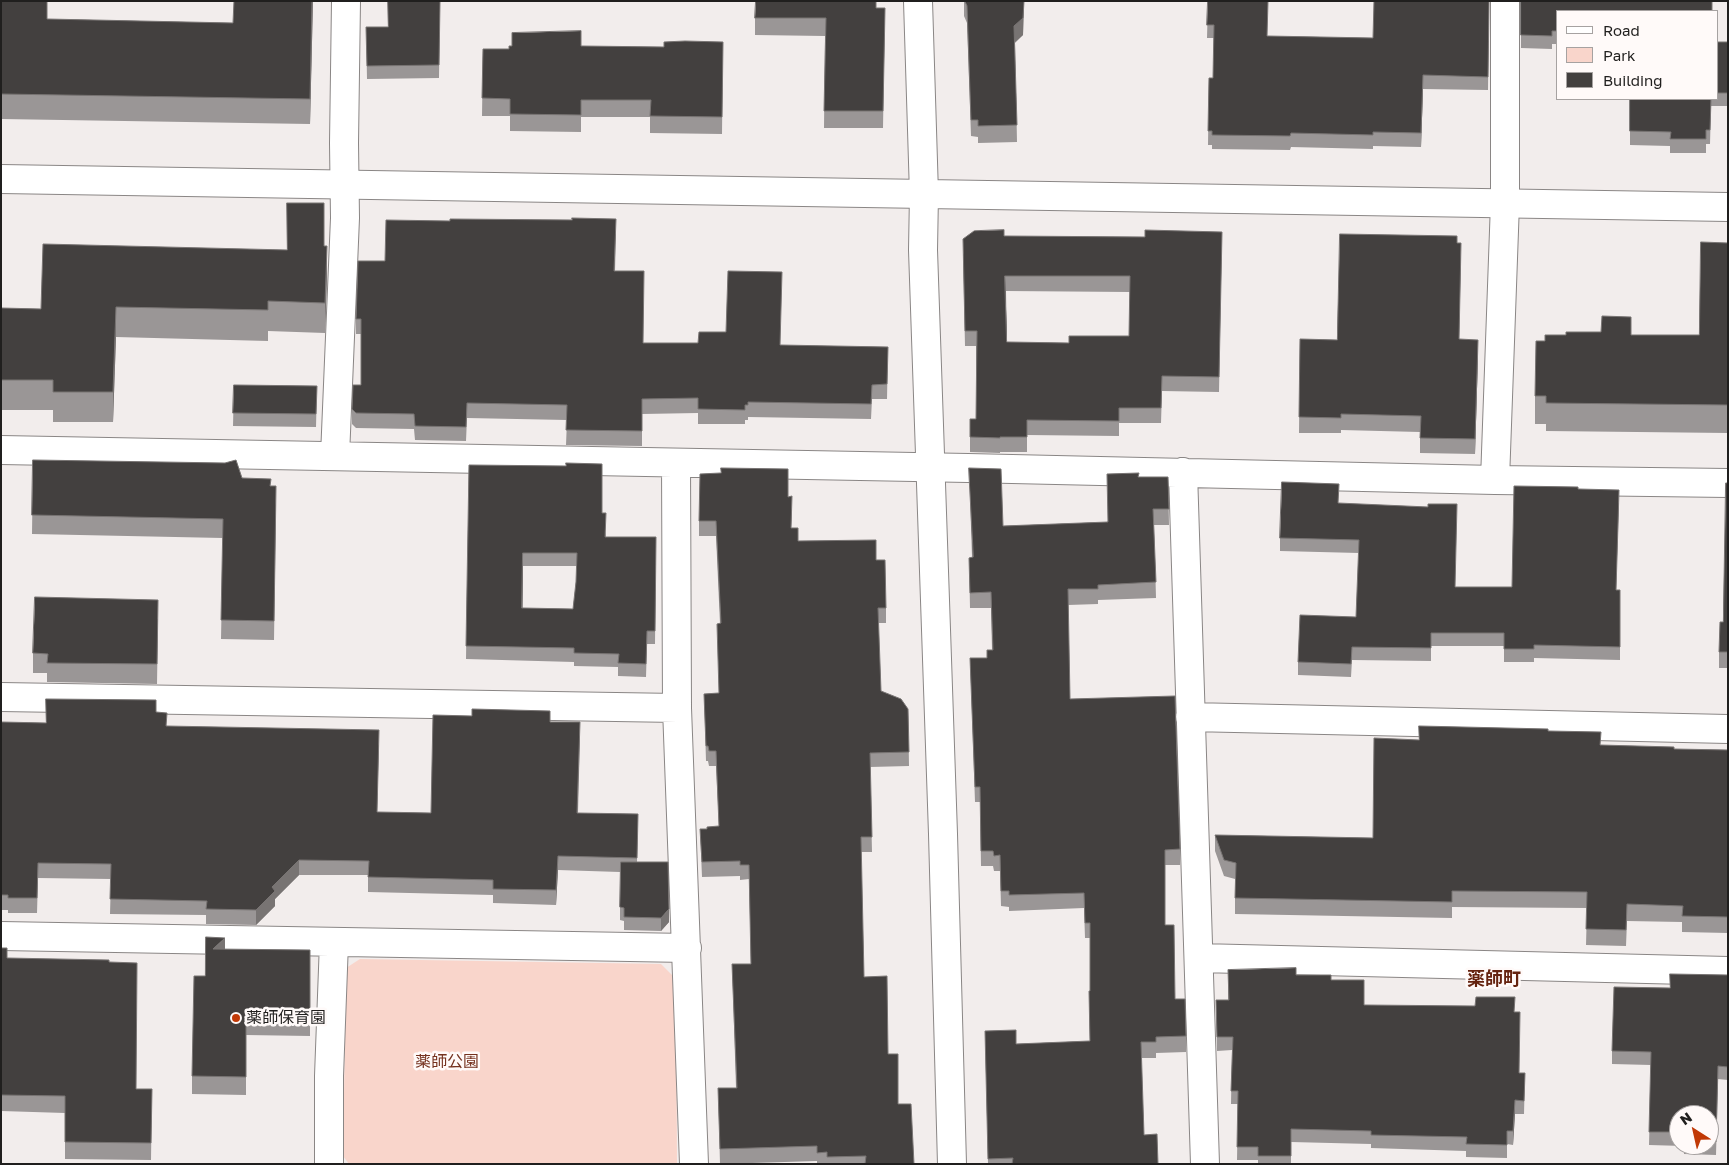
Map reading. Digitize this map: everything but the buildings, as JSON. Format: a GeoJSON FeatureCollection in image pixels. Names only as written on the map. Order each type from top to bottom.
{"type":"FeatureCollection","features":[{"type":"Feature","properties":{"kind":"street"},"geometry":{"type":"LineString","coordinates":[[335,456],[345,218],[346,1]]}},
{"type":"Feature","properties":{"kind":"street"},"geometry":{"type":"LineString","coordinates":[[918,1],[924,194],[924,260],[952,1164]]}},
{"type":"Feature","properties":{"kind":"street"},"geometry":{"type":"LineString","coordinates":[[1495,480],[1505,203],[1505,1]]}},
{"type":"Feature","properties":{"kind":"street"},"geometry":{"type":"LineString","coordinates":[[1,179],[1728,207]]}},
{"type":"Feature","properties":{"kind":"street"},"geometry":{"type":"LineString","coordinates":[[1,450],[1728,483]]}},
{"type":"Feature","properties":{"kind":"street"},"geometry":{"type":"LineString","coordinates":[[676,462],[678,708],[694,1164]]}},
{"type":"Feature","properties":{"kind":"street"},"geometry":{"type":"LineString","coordinates":[[1183,472],[1204,1164]]}},
{"type":"Feature","properties":{"kind":"street"},"geometry":{"type":"LineString","coordinates":[[1,697],[678,708]]}},
{"type":"Feature","properties":{"kind":"street"},"geometry":{"type":"LineString","coordinates":[[1190,717],[1728,729]]}},
{"type":"Feature","properties":{"kind":"street"},"geometry":{"type":"LineString","coordinates":[[1,936],[687,948]]}},
{"type":"Feature","properties":{"kind":"street"},"geometry":{"type":"LineString","coordinates":[[329,1164],[329,1076],[334,942]]}},
{"type":"Feature","properties":{"kind":"street"},"geometry":{"type":"LineString","coordinates":[[1199,958],[1728,971]]}},
{"type":"Feature","properties":{"kind":"green space","name":"薬師公園"},"geometry":{"type":"Polygon","coordinates":[[[360,959],[661,964],[676,979],[677,1164],[349,1164],[343,1156],[346,968],[360,959]]]}},
{"type":"Feature","properties":{"kind":"place","name":"薬師保育園"},"geometry":{"type":"Point","coordinates":[236,1018]}},
{"type":"Feature","properties":{"kind":"district","name":"薬師町"},"geometry":{"type":"Point","coordinates":[1494,979]}}]}
